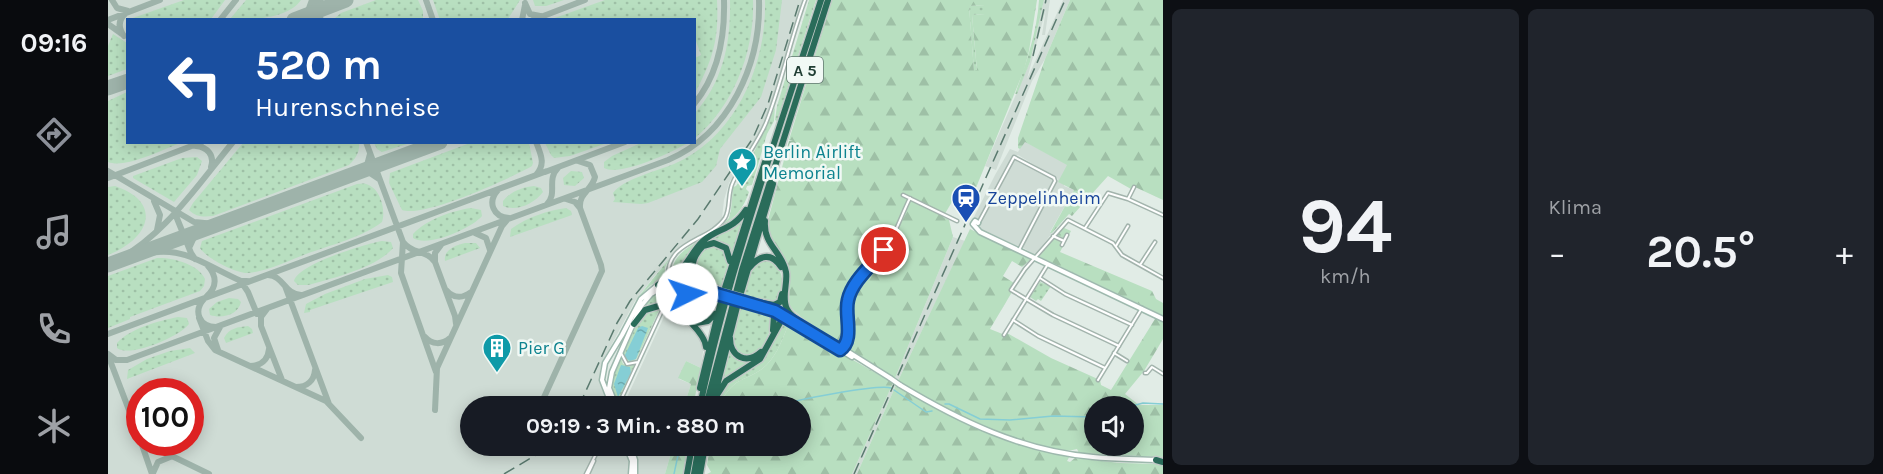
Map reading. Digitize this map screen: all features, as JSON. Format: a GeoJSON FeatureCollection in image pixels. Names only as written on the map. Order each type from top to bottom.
{"type":"FeatureCollection","features":[{"type":"Feature","properties":{"kind":"highway","name":"A 5"},"geometry":{"type":"LineString","coordinates":[[701,396],[726,301],[821,0]]}},
{"type":"Feature","properties":{"kind":"highway","name":"A 5"},"geometry":{"type":"LineString","coordinates":[[709,396],[737,287],[828,0]]}},
{"type":"Feature","properties":{"kind":"highway"},"geometry":{"type":"LineString","coordinates":[[721,294],[700,289],[691,291],[683,302],[685,314],[694,322],[707,322],[714,315],[721,294],[728,273],[752,199],[781,123]]}},
{"type":"Feature","properties":{"kind":"highway"},"geometry":{"type":"LineString","coordinates":[[715,396],[731,329],[769,200],[783,139]]}},
{"type":"Feature","properties":{"kind":"highway"},"geometry":{"type":"LineString","coordinates":[[667,282],[687,264],[703,241],[737,221],[752,199]]}},
{"type":"Feature","properties":{"kind":"highway"},"geometry":{"type":"LineString","coordinates":[[769,200],[765,231],[768,242],[786,270],[785,306],[808,328]]}},
{"type":"Feature","properties":{"kind":"highway"},"geometry":{"type":"LineString","coordinates":[[721,294],[704,285],[696,277],[693,267],[698,253],[709,244],[722,246],[728,251],[730,258],[728,273]]}},
{"type":"Feature","properties":{"kind":"highway"},"geometry":{"type":"LineString","coordinates":[[747,271],[755,261],[764,256],[775,259],[782,269],[784,283],[780,302],[774,305],[757,303]]}},
{"type":"Feature","properties":{"kind":"highway"},"geometry":{"type":"LineString","coordinates":[[700,396],[705,360],[721,294]]}},
{"type":"Feature","properties":{"kind":"highway"},"geometry":{"type":"LineString","coordinates":[[731,329],[730,346],[736,355],[748,359],[759,354],[768,342],[775,320],[770,311],[757,303]]}},
{"type":"Feature","properties":{"kind":"highway"},"geometry":{"type":"LineString","coordinates":[[634,324],[645,310],[665,305],[678,311],[703,336],[706,343],[705,360]]}},
{"type":"Feature","properties":{"kind":"highway"},"geometry":{"type":"LineString","coordinates":[[717,396],[726,381],[760,359],[782,320],[788,319],[808,328]]}},
{"type":"Feature","properties":{"kind":"highway"},"geometry":{"type":"LineString","coordinates":[[687,474],[690,456]]}},
{"type":"Feature","properties":{"kind":"highway"},"geometry":{"type":"LineString","coordinates":[[694,474],[697,456]]}},
{"type":"Feature","properties":{"kind":"highway"},"geometry":{"type":"LineString","coordinates":[[700,474],[703,456]]}},
{"type":"Feature","properties":{"kind":"street"},"geometry":{"type":"LineString","coordinates":[[620,396],[668,298],[668,272],[671,260],[679,250],[719,224],[726,216],[732,185],[753,150],[769,116],[805,0]]}},
{"type":"Feature","properties":{"kind":"street"},"geometry":{"type":"LineString","coordinates":[[1019,250],[1055,182],[1054,178],[1014,157],[978,223],[975,221],[973,224],[978,231],[1163,320]]}},
{"type":"Feature","properties":{"kind":"street"},"geometry":{"type":"LineString","coordinates":[[1128,199],[1134,187]]}},
{"type":"Feature","properties":{"kind":"street"},"geometry":{"type":"LineString","coordinates":[[1084,228],[1107,193],[1128,199],[1163,215]]}},
{"type":"Feature","properties":{"kind":"street"},"geometry":{"type":"LineString","coordinates":[[903,195],[957,221]]}},
{"type":"Feature","properties":{"kind":"street"},"geometry":{"type":"LineString","coordinates":[[843,346],[848,330],[849,296],[858,281],[888,244],[910,198]]}},
{"type":"Feature","properties":{"kind":"street"},"geometry":{"type":"LineString","coordinates":[[1119,346],[1053,315],[1011,290],[1034,257],[1068,220],[1116,246],[1121,254],[1163,278]]}},
{"type":"Feature","properties":{"kind":"street"},"geometry":{"type":"LineString","coordinates":[[1116,246],[1128,226]]}},
{"type":"Feature","properties":{"kind":"street"},"geometry":{"type":"LineString","coordinates":[[1053,236],[1064,241]]}},
{"type":"Feature","properties":{"kind":"street"},"geometry":{"type":"LineString","coordinates":[[1062,245],[1067,236]]}},
{"type":"Feature","properties":{"kind":"street"},"geometry":{"type":"LineString","coordinates":[[1140,265],[1155,242]]}},
{"type":"Feature","properties":{"kind":"street"},"geometry":{"type":"LineString","coordinates":[[1004,335],[1048,264]]}},
{"type":"Feature","properties":{"kind":"street"},"geometry":{"type":"LineString","coordinates":[[1040,278],[1065,294],[1132,325]]}},
{"type":"Feature","properties":{"kind":"street"},"geometry":{"type":"LineString","coordinates":[[610,396],[602,380],[605,363],[637,304],[645,294],[667,282],[688,281],[721,294],[757,303],[843,346],[871,367]]}},
{"type":"Feature","properties":{"kind":"street"},"geometry":{"type":"LineString","coordinates":[[612,396],[610,383],[612,372],[645,301],[667,282]]}},
{"type":"Feature","properties":{"kind":"street"},"geometry":{"type":"LineString","coordinates":[[1098,380],[1142,308]]}},
{"type":"Feature","properties":{"kind":"street"},"geometry":{"type":"LineString","coordinates":[[1013,320],[1105,368]]}},
{"type":"Feature","properties":{"kind":"street"},"geometry":{"type":"LineString","coordinates":[[843,346],[871,367],[946,412],[979,428],[1012,440],[1068,454],[1161,460]]}},
{"type":"Feature","properties":{"kind":"street"},"geometry":{"type":"LineString","coordinates":[[620,353],[627,364],[638,362]]}},
{"type":"Feature","properties":{"kind":"street"},"geometry":{"type":"LineString","coordinates":[[1114,353],[1127,361]]}},
{"type":"Feature","properties":{"kind":"street"},"geometry":{"type":"LineString","coordinates":[[1144,373],[1152,367],[1163,374]]}},
{"type":"Feature","properties":{"kind":"street"},"geometry":{"type":"LineString","coordinates":[[587,474],[595,456]]}},
{"type":"Feature","properties":{"kind":"street"},"geometry":{"type":"LineString","coordinates":[[631,456],[633,474]]}},
{"type":"Feature","properties":{"kind":"shaded area"},"geometry":{"type":"Polygon","coordinates":[[[108,0],[803,0],[768,115],[759,135],[729,183],[722,218],[717,224],[682,246],[635,301],[600,369],[600,379],[606,396],[460,396],[460,456],[670,456],[665,474],[108,474],[108,0]]]}},
{"type":"Feature","properties":{"kind":"shaded area"},"geometry":{"type":"Polygon","coordinates":[[[1044,0],[1050,0],[1045,35],[1042,35],[1046,9],[1027,79],[1063,0],[1070,0],[1045,59],[1032,81],[996,170],[985,166],[1030,62],[1044,0]]]}},
{"type":"Feature","properties":{"kind":"shaded area"},"geometry":{"type":"Polygon","coordinates":[[[1024,141],[1068,165],[1064,186],[1074,190],[1050,232],[1052,233],[1035,255],[1022,247],[1058,179],[1018,155],[1012,157],[980,219],[972,221],[1010,149],[1018,152],[1024,141]]]}},
{"type":"Feature","properties":{"kind":"shaded area"},"geometry":{"type":"Polygon","coordinates":[[[1015,158],[1053,180],[1017,246],[978,227],[1015,158]]]}},
{"type":"Feature","properties":{"kind":"shaded area"},"geometry":{"type":"Polygon","coordinates":[[[953,237],[965,241],[898,381],[895,378],[953,237]]]}},
{"type":"Feature","properties":{"kind":"shaded area"},"geometry":{"type":"Polygon","coordinates":[[[668,308],[676,312],[697,331],[704,344],[701,368],[686,361],[679,379],[691,384],[687,396],[628,396],[668,308]]]}},
{"type":"Feature","properties":{"kind":"shaded area"},"geometry":{"type":"Polygon","coordinates":[[[893,383],[896,385],[857,474],[852,474],[893,383]]]}},
{"type":"Feature","properties":{"kind":"green space"},"geometry":{"type":"Polygon","coordinates":[[[184,0],[225,0],[212,18],[133,18],[184,0]]]}},
{"type":"Feature","properties":{"kind":"green space"},"geometry":{"type":"Polygon","coordinates":[[[246,0],[301,0],[278,15],[231,18],[246,0]]]}},
{"type":"Feature","properties":{"kind":"green space"},"geometry":{"type":"Polygon","coordinates":[[[376,0],[418,0],[423,11],[423,18],[335,18],[341,13],[376,0]]]}},
{"type":"Feature","properties":{"kind":"green space"},"geometry":{"type":"Polygon","coordinates":[[[433,0],[520,0],[509,18],[439,18],[433,0]]]}},
{"type":"Feature","properties":{"kind":"green space"},"geometry":{"type":"Polygon","coordinates":[[[533,0],[564,0],[546,6],[535,6],[533,0]]]}},
{"type":"Feature","properties":{"kind":"green space"},"geometry":{"type":"Polygon","coordinates":[[[605,0],[717,0],[714,48],[696,91],[696,58],[701,55],[696,41],[696,18],[555,18],[605,0]]]}},
{"type":"Feature","properties":{"kind":"green space"},"geometry":{"type":"Polygon","coordinates":[[[730,0],[753,0],[750,38],[739,76],[721,110],[696,137],[696,112],[705,101],[719,75],[727,46],[730,0]]]}},
{"type":"Feature","properties":{"kind":"green space"},"geometry":{"type":"Polygon","coordinates":[[[765,0],[782,0],[776,50],[761,97],[720,149],[716,166],[702,182],[648,203],[613,202],[615,199],[613,193],[618,188],[696,152],[715,136],[731,117],[744,96],[760,49],[765,0]]]}},
{"type":"Feature","properties":{"kind":"green space"},"geometry":{"type":"Polygon","coordinates":[[[809,0],[816,0],[777,121],[775,120],[777,106],[809,0]]]}},
{"type":"Feature","properties":{"kind":"green space"},"geometry":{"type":"Polygon","coordinates":[[[832,0],[1037,0],[1024,70],[971,200],[956,195],[943,217],[949,220],[953,237],[895,378],[850,350],[847,341],[839,342],[821,332],[789,305],[790,272],[786,261],[768,236],[767,224],[789,141],[793,141],[789,140],[832,0]],[[985,5],[969,6],[974,71],[977,70],[972,15],[985,14],[985,5]]]}},
{"type":"Feature","properties":{"kind":"green space"},"geometry":{"type":"Polygon","coordinates":[[[1039,0],[1044,0],[1030,62],[1017,94],[1015,94],[1027,60],[1039,0]]]}},
{"type":"Feature","properties":{"kind":"green space"},"geometry":{"type":"Polygon","coordinates":[[[1070,0],[1163,0],[1163,200],[1135,187],[1131,189],[1108,176],[1072,216],[1069,214],[1050,233],[1074,190],[1058,182],[1067,165],[1025,142],[1020,149],[1018,148],[1018,138],[1045,59],[1070,0]]]}},
{"type":"Feature","properties":{"kind":"green space"},"geometry":{"type":"Polygon","coordinates":[[[985,5],[986,14],[972,15],[977,71],[974,71],[969,6],[985,5]]]}},
{"type":"Feature","properties":{"kind":"green space"},"geometry":{"type":"Polygon","coordinates":[[[113,34],[126,42],[126,69],[108,76],[108,46],[113,34]]]}},
{"type":"Feature","properties":{"kind":"green space"},"geometry":{"type":"Polygon","coordinates":[[[126,92],[126,144],[178,144],[134,161],[108,162],[108,101],[126,92]]]}},
{"type":"Feature","properties":{"kind":"green space"},"geometry":{"type":"Polygon","coordinates":[[[775,107],[774,121],[767,134],[752,185],[747,186],[746,189],[749,192],[747,197],[735,215],[722,225],[729,218],[733,187],[738,183],[736,180],[755,150],[775,107]]]}},
{"type":"Feature","properties":{"kind":"green space"},"geometry":{"type":"Polygon","coordinates":[[[242,144],[359,144],[357,155],[349,165],[213,216],[194,214],[189,210],[242,144]]]}},
{"type":"Feature","properties":{"kind":"green space"},"geometry":{"type":"Polygon","coordinates":[[[375,144],[407,144],[382,152],[375,144]]]}},
{"type":"Feature","properties":{"kind":"green space"},"geometry":{"type":"Polygon","coordinates":[[[467,144],[529,144],[533,163],[532,166],[506,179],[447,203],[413,211],[402,210],[389,183],[390,173],[467,144]]]}},
{"type":"Feature","properties":{"kind":"green space"},"geometry":{"type":"Polygon","coordinates":[[[546,144],[604,144],[570,156],[554,158],[546,144]]]}},
{"type":"Feature","properties":{"kind":"green space"},"geometry":{"type":"Polygon","coordinates":[[[639,144],[686,144],[659,157],[622,169],[604,168],[604,162],[639,144]]]}},
{"type":"Feature","properties":{"kind":"green space"},"geometry":{"type":"Polygon","coordinates":[[[197,157],[202,161],[197,175],[174,202],[133,178],[133,176],[182,158],[197,157]]]}},
{"type":"Feature","properties":{"kind":"green space"},"geometry":{"type":"Polygon","coordinates":[[[571,171],[582,172],[584,178],[575,186],[564,185],[563,178],[571,171]]]}},
{"type":"Feature","properties":{"kind":"green space"},"geometry":{"type":"Polygon","coordinates":[[[357,184],[371,186],[379,195],[383,217],[382,222],[356,236],[270,268],[248,273],[222,265],[200,248],[202,241],[357,184]]]}},
{"type":"Feature","properties":{"kind":"green space"},"geometry":{"type":"Polygon","coordinates":[[[115,186],[131,193],[141,202],[145,211],[145,221],[141,231],[133,240],[108,255],[108,187],[115,186]]]}},
{"type":"Feature","properties":{"kind":"green space"},"geometry":{"type":"Polygon","coordinates":[[[534,186],[541,188],[543,192],[535,200],[519,207],[503,206],[503,201],[513,192],[534,186]]]}},
{"type":"Feature","properties":{"kind":"green space"},"geometry":{"type":"Polygon","coordinates":[[[471,208],[481,210],[482,216],[460,231],[439,239],[413,238],[413,234],[432,220],[471,208]]]}},
{"type":"Feature","properties":{"kind":"green space"},"geometry":{"type":"Polygon","coordinates":[[[566,208],[571,211],[572,215],[510,237],[511,229],[524,221],[566,208]]]}},
{"type":"Feature","properties":{"kind":"green space"},"geometry":{"type":"Polygon","coordinates":[[[744,217],[731,259],[729,251],[710,242],[693,262],[700,283],[672,280],[704,242],[733,228],[744,217]]]}},
{"type":"Feature","properties":{"kind":"green space"},"geometry":{"type":"Polygon","coordinates":[[[1062,227],[1071,231],[1060,252],[1152,291],[1156,299],[1163,303],[1163,339],[1144,371],[1125,394],[1128,396],[1084,396],[1084,453],[1079,453],[1077,449],[1052,449],[1036,445],[969,421],[898,381],[970,229],[1031,259],[1022,267],[1012,261],[1003,276],[1014,283],[1010,290],[1012,292],[990,329],[1005,335],[1007,333],[1051,358],[1100,380],[1101,385],[1111,390],[1160,314],[1038,256],[1062,227]]]}},
{"type":"Feature","properties":{"kind":"green space"},"geometry":{"type":"Polygon","coordinates":[[[701,239],[679,268],[672,274],[677,257],[701,239]]]}},
{"type":"Feature","properties":{"kind":"green space"},"geometry":{"type":"Polygon","coordinates":[[[382,241],[391,242],[393,248],[377,261],[366,266],[308,285],[298,285],[294,281],[307,268],[319,262],[348,250],[382,241]]]}},
{"type":"Feature","properties":{"kind":"green space"},"geometry":{"type":"Polygon","coordinates":[[[465,243],[476,243],[480,248],[445,261],[448,251],[465,243]]]}},
{"type":"Feature","properties":{"kind":"green space"},"geometry":{"type":"Polygon","coordinates":[[[718,245],[727,260],[721,288],[700,279],[697,265],[699,255],[705,247],[718,245]]]}},
{"type":"Feature","properties":{"kind":"green space"},"geometry":{"type":"Polygon","coordinates":[[[157,258],[177,260],[197,269],[205,279],[204,286],[200,291],[130,317],[108,328],[108,276],[157,258]]]}},
{"type":"Feature","properties":{"kind":"green space"},"geometry":{"type":"Polygon","coordinates":[[[669,259],[665,268],[665,277],[651,285],[635,301],[669,259]]]}},
{"type":"Feature","properties":{"kind":"green space"},"geometry":{"type":"Polygon","coordinates":[[[770,260],[778,268],[782,278],[778,300],[772,303],[743,295],[748,277],[754,267],[763,261],[770,260]]]}},
{"type":"Feature","properties":{"kind":"green space"},"geometry":{"type":"Polygon","coordinates":[[[388,275],[392,277],[393,282],[304,313],[306,304],[325,294],[365,279],[388,275]]]}},
{"type":"Feature","properties":{"kind":"green space"},"geometry":{"type":"Polygon","coordinates":[[[1040,282],[1051,286],[1041,301],[1038,299],[1036,301],[1030,297],[1040,282]]]}},
{"type":"Feature","properties":{"kind":"green space"},"geometry":{"type":"Polygon","coordinates":[[[673,286],[697,287],[693,288],[682,310],[669,304],[673,286]]]}},
{"type":"Feature","properties":{"kind":"green space"},"geometry":{"type":"Polygon","coordinates":[[[665,288],[663,303],[651,304],[640,311],[654,294],[665,288]]]}},
{"type":"Feature","properties":{"kind":"green space"},"geometry":{"type":"Polygon","coordinates":[[[702,290],[719,295],[710,315],[698,320],[687,313],[686,302],[689,295],[702,290]]]}},
{"type":"Feature","properties":{"kind":"green space"},"geometry":{"type":"Polygon","coordinates":[[[229,298],[238,299],[241,302],[237,310],[224,316],[210,315],[209,309],[217,302],[229,298]]]}},
{"type":"Feature","properties":{"kind":"green space"},"geometry":{"type":"Polygon","coordinates":[[[741,301],[772,316],[767,338],[754,355],[744,356],[736,352],[732,341],[741,301]]]}},
{"type":"Feature","properties":{"kind":"green space"},"geometry":{"type":"Polygon","coordinates":[[[661,306],[637,358],[633,362],[626,362],[623,354],[642,314],[661,306]]]}},
{"type":"Feature","properties":{"kind":"green space"},"geometry":{"type":"Polygon","coordinates":[[[178,317],[187,318],[189,324],[175,335],[143,348],[123,350],[117,348],[117,343],[137,329],[178,317]]]}},
{"type":"Feature","properties":{"kind":"green space"},"geometry":{"type":"Polygon","coordinates":[[[786,322],[801,328],[836,350],[835,355],[792,328],[787,328],[767,365],[736,383],[725,396],[720,396],[730,383],[764,358],[782,324],[786,322]]]}},
{"type":"Feature","properties":{"kind":"green space"},"geometry":{"type":"Polygon","coordinates":[[[248,326],[253,333],[226,343],[224,338],[228,332],[248,326]]]}},
{"type":"Feature","properties":{"kind":"green space"},"geometry":{"type":"Polygon","coordinates":[[[787,328],[792,328],[836,356],[841,353],[893,383],[852,474],[707,474],[711,472],[707,465],[708,456],[811,456],[811,396],[725,396],[733,385],[767,365],[787,328]]]}},
{"type":"Feature","properties":{"kind":"green space"},"geometry":{"type":"Polygon","coordinates":[[[728,347],[733,356],[740,360],[759,356],[734,373],[716,395],[728,347]]]}},
{"type":"Feature","properties":{"kind":"green space"},"geometry":{"type":"Polygon","coordinates":[[[190,348],[195,353],[127,378],[128,370],[147,359],[170,351],[190,348]]]}},
{"type":"Feature","properties":{"kind":"green space"},"geometry":{"type":"Polygon","coordinates":[[[621,358],[623,364],[630,366],[635,364],[621,396],[615,396],[613,391],[615,371],[621,358]]]}},
{"type":"Feature","properties":{"kind":"green space"},"geometry":{"type":"Polygon","coordinates":[[[686,361],[701,368],[695,396],[687,396],[691,384],[678,378],[686,361]]]}},
{"type":"Feature","properties":{"kind":"green space"},"geometry":{"type":"Polygon","coordinates":[[[896,385],[938,410],[979,430],[1045,452],[1069,457],[1067,461],[1070,462],[1075,458],[1159,464],[1163,465],[1163,474],[857,474],[896,385]]]}},
{"type":"Feature","properties":{"kind":"green space"},"geometry":{"type":"Polygon","coordinates":[[[1144,405],[1163,405],[1163,457],[1142,456],[1144,456],[1144,405]]]}},
{"type":"Feature","properties":{"kind":"green space"},"geometry":{"type":"Polygon","coordinates":[[[670,456],[686,456],[683,474],[665,474],[670,456]]]}},
{"type":"Feature","properties":{"kind":"water"},"geometry":{"type":"Polygon","coordinates":[[[642,326],[648,328],[636,359],[630,361],[625,358],[625,355],[638,328],[642,326]]]}},
{"type":"Feature","properties":{"kind":"water"},"geometry":{"type":"Polygon","coordinates":[[[621,365],[630,367],[631,373],[619,396],[614,384],[621,365]]]}},
{"type":"Feature","properties":{"kind":"waterway"},"geometry":{"type":"LineString","coordinates":[[811,398],[871,388],[891,388]]}},
{"type":"Feature","properties":{"kind":"waterway"},"geometry":{"type":"LineString","coordinates":[[894,390],[926,412],[932,411]]}},
{"type":"Feature","properties":{"kind":"waterway"},"geometry":{"type":"LineString","coordinates":[[1144,403],[1163,404]]}},
{"type":"Feature","properties":{"kind":"waterway"},"geometry":{"type":"LineString","coordinates":[[945,404],[980,419],[1084,417]]}},
{"type":"Feature","properties":{"kind":"waterway"},"geometry":{"type":"LineString","coordinates":[[674,474],[678,456]]}},
{"type":"Feature","properties":{"kind":"taxiway"},"geometry":{"type":"LineString","coordinates":[[112,0],[117,8],[128,11]]}},
{"type":"Feature","properties":{"kind":"taxiway"},"geometry":{"type":"LineString","coordinates":[[108,20],[160,0]]}},
{"type":"Feature","properties":{"kind":"taxiway"},"geometry":{"type":"LineString","coordinates":[[222,18],[236,0]]}},
{"type":"Feature","properties":{"kind":"taxiway"},"geometry":{"type":"LineString","coordinates":[[298,18],[308,11],[312,0]]}},
{"type":"Feature","properties":{"kind":"taxiway"},"geometry":{"type":"LineString","coordinates":[[314,0],[320,18]]}},
{"type":"Feature","properties":{"kind":"taxiway"},"geometry":{"type":"LineString","coordinates":[[316,0],[324,4],[335,4]]}},
{"type":"Feature","properties":{"kind":"taxiway"},"geometry":{"type":"LineString","coordinates":[[426,0],[432,18]]}},
{"type":"Feature","properties":{"kind":"taxiway"},"geometry":{"type":"LineString","coordinates":[[538,18],[585,0]]}},
{"type":"Feature","properties":{"kind":"taxiway"},"geometry":{"type":"LineString","coordinates":[[696,101],[715,68],[719,55],[724,0]]}},
{"type":"Feature","properties":{"kind":"taxiway"},"geometry":{"type":"LineString","coordinates":[[696,143],[724,115],[737,95],[754,49],[759,0]]}},
{"type":"Feature","properties":{"kind":"taxiway"},"geometry":{"type":"LineString","coordinates":[[525,3],[530,14],[540,16]]}},
{"type":"Feature","properties":{"kind":"taxiway"},"geometry":{"type":"LineString","coordinates":[[522,18],[525,5]]}},
{"type":"Feature","properties":{"kind":"taxiway"},"geometry":{"type":"LineString","coordinates":[[124,36],[120,24],[121,18],[126,13]]}},
{"type":"Feature","properties":{"kind":"taxiway"},"geometry":{"type":"LineString","coordinates":[[108,24],[122,34]]}},
{"type":"Feature","properties":{"kind":"taxiway"},"geometry":{"type":"LineString","coordinates":[[108,178],[197,144]]}},
{"type":"Feature","properties":{"kind":"taxiway"},"geometry":{"type":"LineString","coordinates":[[108,265],[145,242],[162,227],[231,144]]}},
{"type":"Feature","properties":{"kind":"taxiway"},"geometry":{"type":"LineString","coordinates":[[367,144],[403,242],[401,273],[436,372]]}},
{"type":"Feature","properties":{"kind":"taxiway"},"geometry":{"type":"LineString","coordinates":[[536,175],[542,163],[537,144]]}},
{"type":"Feature","properties":{"kind":"taxiway"},"geometry":{"type":"LineString","coordinates":[[545,172],[620,144]]}},
{"type":"Feature","properties":{"kind":"taxiway"},"geometry":{"type":"LineString","coordinates":[[108,354],[116,360],[127,360],[668,160],[695,144]]}},
{"type":"Feature","properties":{"kind":"taxiway"},"geometry":{"type":"LineString","coordinates":[[196,146],[209,152],[212,159],[211,167]]}},
{"type":"Feature","properties":{"kind":"taxiway"},"geometry":{"type":"LineString","coordinates":[[359,172],[367,165],[370,154]]}},
{"type":"Feature","properties":{"kind":"taxiway"},"geometry":{"type":"LineString","coordinates":[[578,161],[590,165],[595,177],[581,198],[580,207]]}},
{"type":"Feature","properties":{"kind":"taxiway"},"geometry":{"type":"LineString","coordinates":[[547,204],[552,195],[553,177],[558,168]]}},
{"type":"Feature","properties":{"kind":"taxiway"},"geometry":{"type":"LineString","coordinates":[[108,171],[194,222],[215,224],[243,215]]}},
{"type":"Feature","properties":{"kind":"taxiway"},"geometry":{"type":"LineString","coordinates":[[108,334],[547,171]]}},
{"type":"Feature","properties":{"kind":"taxiway"},"geometry":{"type":"LineString","coordinates":[[358,173],[370,173],[379,179]]}},
{"type":"Feature","properties":{"kind":"taxiway"},"geometry":{"type":"LineString","coordinates":[[498,190],[493,199],[493,208],[499,215],[509,218]]}},
{"type":"Feature","properties":{"kind":"taxiway"},"geometry":{"type":"LineString","coordinates":[[545,396],[602,271],[580,208],[575,202],[566,199]]}},
{"type":"Feature","properties":{"kind":"taxiway"},"geometry":{"type":"LineString","coordinates":[[154,201],[160,215],[157,230]]}},
{"type":"Feature","properties":{"kind":"taxiway"},"geometry":{"type":"LineString","coordinates":[[174,211],[195,259]]}},
{"type":"Feature","properties":{"kind":"taxiway"},"geometry":{"type":"LineString","coordinates":[[435,410],[437,368],[502,226],[507,220]]}},
{"type":"Feature","properties":{"kind":"taxiway"},"geometry":{"type":"LineString","coordinates":[[190,246],[195,235],[215,226]]}},
{"type":"Feature","properties":{"kind":"taxiway"},"geometry":{"type":"LineString","coordinates":[[475,233],[486,238],[490,250]]}},
{"type":"Feature","properties":{"kind":"taxiway"},"geometry":{"type":"LineString","coordinates":[[404,243],[411,249],[432,258],[435,262],[435,253],[441,245]]}},
{"type":"Feature","properties":{"kind":"taxiway"},"geometry":{"type":"LineString","coordinates":[[124,260],[142,254],[172,252],[198,260],[241,281],[247,281]]}},
{"type":"Feature","properties":{"kind":"taxiway"},"geometry":{"type":"LineString","coordinates":[[435,262],[456,324]]}},
{"type":"Feature","properties":{"kind":"taxiway"},"geometry":{"type":"LineString","coordinates":[[207,296],[213,289],[215,281],[208,266]]}},
{"type":"Feature","properties":{"kind":"taxiway"},"geometry":{"type":"LineString","coordinates":[[268,275],[278,278],[291,292],[301,295]]}},
{"type":"Feature","properties":{"kind":"taxiway"},"geometry":{"type":"LineString","coordinates":[[242,283],[257,314]]}},
{"type":"Feature","properties":{"kind":"taxiway"},"geometry":{"type":"LineString","coordinates":[[285,286],[329,404]]}},
{"type":"Feature","properties":{"kind":"taxiway"},"geometry":{"type":"LineString","coordinates":[[446,290],[458,297],[471,292]]}},
{"type":"Feature","properties":{"kind":"taxiway"},"geometry":{"type":"LineString","coordinates":[[204,299],[199,308],[200,318],[205,324],[216,327]]}},
{"type":"Feature","properties":{"kind":"taxiway"},"geometry":{"type":"LineString","coordinates":[[267,309],[261,317],[261,326],[282,380]]}},
{"type":"Feature","properties":{"kind":"taxiway"},"geometry":{"type":"LineString","coordinates":[[199,318],[208,341],[215,350],[326,401],[361,438]]}},
{"type":"Feature","properties":{"kind":"taxiway"},"geometry":{"type":"LineString","coordinates":[[218,350],[214,338],[220,327]]}},
{"type":"Feature","properties":{"kind":"taxiway"},"geometry":{"type":"LineString","coordinates":[[425,337],[437,343],[450,338]]}},
{"type":"Feature","properties":{"kind":"taxiway"},"geometry":{"type":"LineString","coordinates":[[250,366],[263,362],[269,349]]}},
{"type":"Feature","properties":{"kind":"taxiway"},"geometry":{"type":"LineString","coordinates":[[108,355],[126,402]]}},
{"type":"Feature","properties":{"kind":"taxiway"},"geometry":{"type":"LineString","coordinates":[[296,387],[309,383],[315,370]]}},
{"type":"Feature","properties":{"kind":"taxiway"},"geometry":{"type":"LineString","coordinates":[[146,456],[152,474]]}},
{"type":"Feature","properties":{"kind":"taxiway"},"geometry":{"type":"LineString","coordinates":[[172,456],[209,474]]}},
{"type":"Feature","properties":{"kind":"taxiway"},"geometry":{"type":"LineString","coordinates":[[153,473],[158,462],[170,457]]}},
{"type":"Feature","properties":{"kind":"runway"},"geometry":{"type":"LineString","coordinates":[[299,18],[346,0]]}},
{"type":"Feature","properties":{"kind":"runway"},"geometry":{"type":"LineString","coordinates":[[108,88],[126,82]]}},
{"type":"Feature","properties":{"kind":"runway"},"geometry":{"type":"LineString","coordinates":[[108,265],[435,144]]}},
{"type":"Feature","properties":{"kind":"railway"},"geometry":{"type":"LineString","coordinates":[[584,396],[617,323],[630,301],[698,219],[753,138],[768,104],[800,0]]}},
{"type":"Feature","properties":{"kind":"railway"},"geometry":{"type":"LineString","coordinates":[[1033,56],[1046,0]]}},
{"type":"Feature","properties":{"kind":"railway"},"geometry":{"type":"LineString","coordinates":[[854,474],[1065,0]]}},
{"type":"Feature","properties":{"kind":"railway"},"geometry":{"type":"LineString","coordinates":[[504,474],[534,456]]}},
{"type":"Feature","properties":{"kind":"place","name":"Berlin Airlift Memorial"},"geometry":{"type":"Point","coordinates":[742,188]}},
{"type":"Feature","properties":{"kind":"place","name":"Zeppelinheim"},"geometry":{"type":"Point","coordinates":[966,224]}},
{"type":"Feature","properties":{"kind":"place","name":"Pier G"},"geometry":{"type":"Point","coordinates":[497,374]}},
{"type":"Feature","properties":{"kind":"route"},"geometry":{"type":"LineString","coordinates":[[687,294],[694,290],[703,290],[765,308],[783,315],[840,350],[845,346],[848,333],[849,296],[858,281],[884,250]]}}]}
